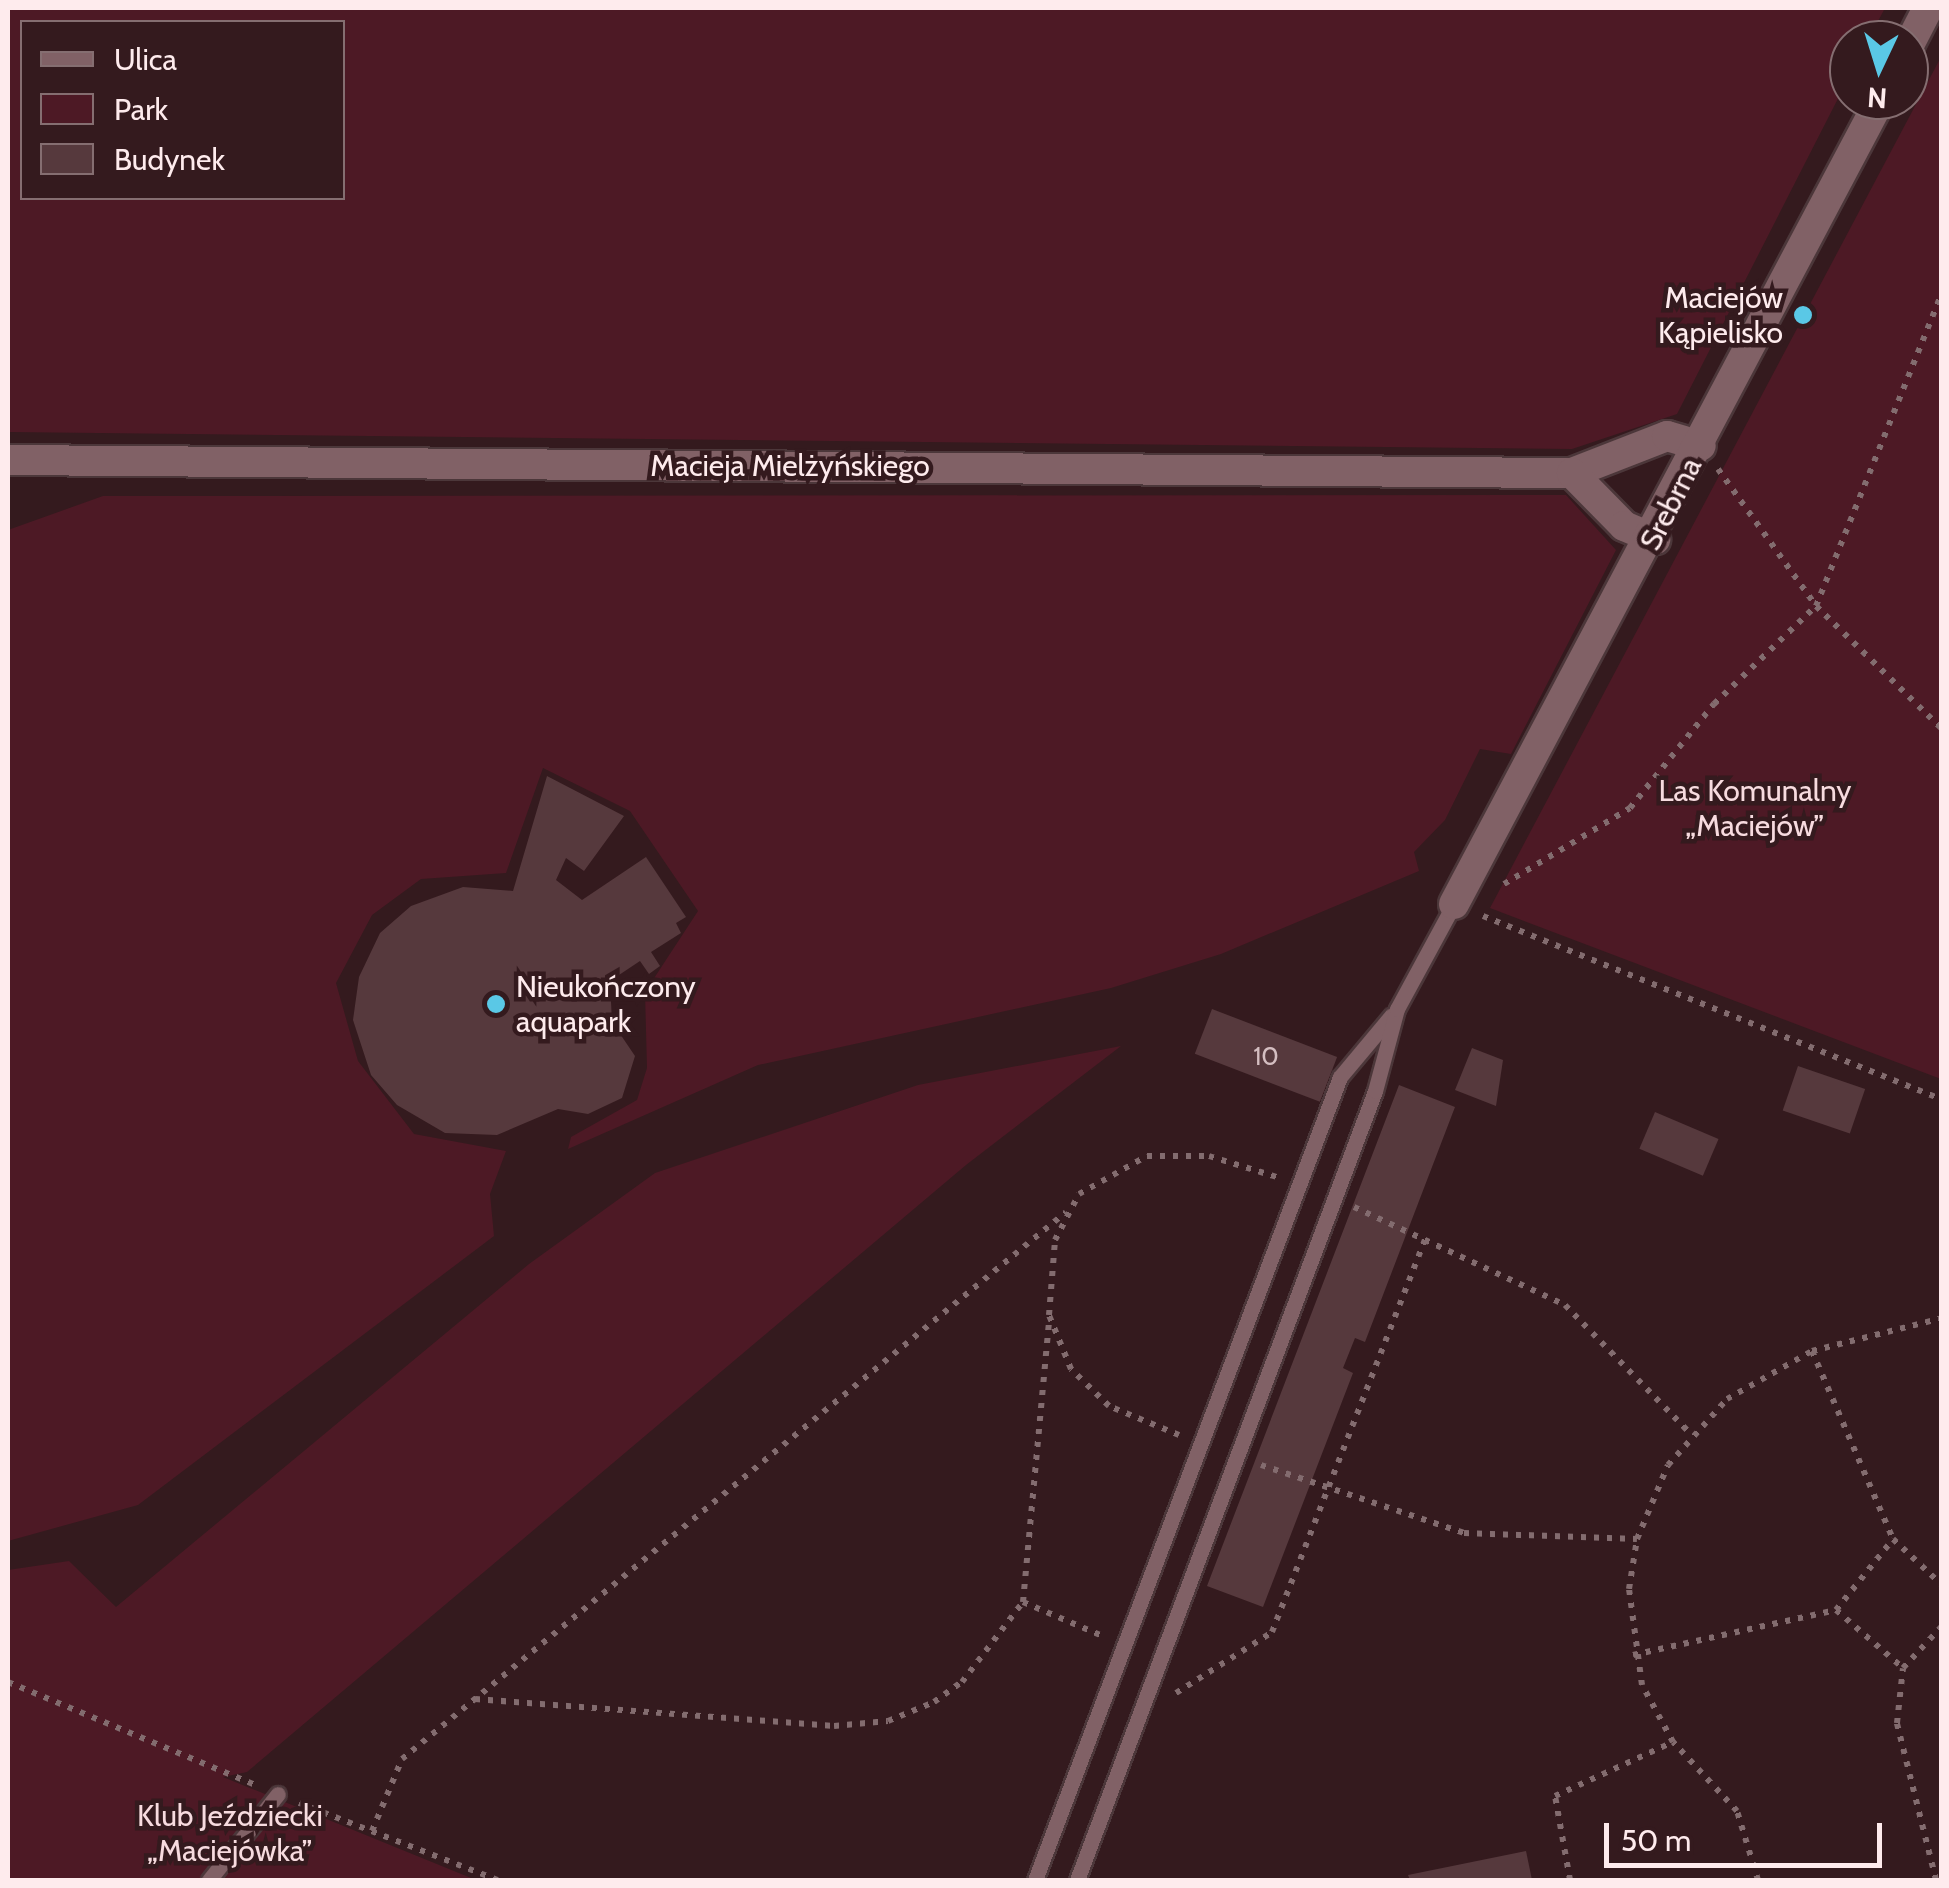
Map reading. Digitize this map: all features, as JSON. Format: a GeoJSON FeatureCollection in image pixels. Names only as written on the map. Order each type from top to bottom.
{"type":"FeatureCollection","features":[{"type":"Feature","properties":{"kind":"street","name":"Srebrna"},"geometry":{"type":"LineString","coordinates":[[1459,906],[1655,539],[1870,120]]}},
{"type":"Feature","properties":{"kind":"street","name":"Macieja Mielżyńskiego"},"geometry":{"type":"LineString","coordinates":[[8,460],[1572,473],[1667,436],[1701,446]]}},
{"type":"Feature","properties":{"kind":"street"},"geometry":{"type":"LineString","coordinates":[[1572,473],[1624,526],[1655,539]]}},
{"type":"Feature","properties":{"kind":"lane"},"geometry":{"type":"LineString","coordinates":[[1035,1880],[1340,1078],[1397,1009],[1459,906]]}},
{"type":"Feature","properties":{"kind":"lane"},"geometry":{"type":"LineString","coordinates":[[1078,1880],[1237,1456],[1397,1009]]}},
{"type":"Feature","properties":{"kind":"lane"},"geometry":{"type":"LineString","coordinates":[[209,1880],[278,1794]]}},
{"type":"Feature","properties":{"kind":"path"},"geometry":{"type":"LineString","coordinates":[[1459,906],[1630,808],[1714,704],[1816,606],[1942,293]]}},
{"type":"Feature","properties":{"kind":"path"},"geometry":{"type":"LineString","coordinates":[[1701,446],[1816,606],[1942,728]]}},
{"type":"Feature","properties":{"kind":"path"},"geometry":{"type":"LineString","coordinates":[[1459,906],[1942,1100]]}},
{"type":"Feature","properties":{"kind":"path"},"geometry":{"type":"LineString","coordinates":[[372,1831],[402,1759],[1070,1208]]}},
{"type":"Feature","properties":{"kind":"path"},"geometry":{"type":"LineString","coordinates":[[1140,1714],[1272,1632],[1426,1236]]}},
{"type":"Feature","properties":{"kind":"path"},"geometry":{"type":"LineString","coordinates":[[474,1698],[834,1726],[888,1721],[962,1682],[1023,1602],[1049,1315]]}},
{"type":"Feature","properties":{"kind":"path"},"geometry":{"type":"LineString","coordinates":[[1758,1880],[1737,1811],[1673,1742],[1632,1655],[1637,1539],[1692,1434],[1728,1399],[1812,1351],[1942,1318]]}},
{"type":"Feature","properties":{"kind":"path"},"geometry":{"type":"LineString","coordinates":[[1812,1351],[1893,1538],[1942,1585]]}},
{"type":"Feature","properties":{"kind":"path"},"geometry":{"type":"LineString","coordinates":[[1237,1456],[1464,1533],[1637,1539]]}},
{"type":"Feature","properties":{"kind":"path"},"geometry":{"type":"LineString","coordinates":[[1632,1655],[1836,1610],[1893,1538]]}},
{"type":"Feature","properties":{"kind":"path"},"geometry":{"type":"LineString","coordinates":[[1023,1602],[1124,1645]]}},
{"type":"Feature","properties":{"kind":"path"},"geometry":{"type":"LineString","coordinates":[[1836,1610],[1903,1668]]}},
{"type":"Feature","properties":{"kind":"path"},"geometry":{"type":"LineString","coordinates":[[1936,1880],[1896,1724],[1903,1668],[1942,1626]]}},
{"type":"Feature","properties":{"kind":"path"},"geometry":{"type":"LineString","coordinates":[[1570,1880],[1555,1796],[1673,1742]]}},
{"type":"Feature","properties":{"kind":"green space"},"geometry":{"type":"Polygon","coordinates":[[[8,8],[1885,8],[1879,20],[1829,20],[1829,116],[1677,414],[1572,449],[8,432],[8,8]]]}},
{"type":"Feature","properties":{"kind":"green space","name":"Las Komunalny „Maciejów”"},"geometry":{"type":"Polygon","coordinates":[[[1941,57],[1942,1079],[1490,908],[1908,120],[1929,120],[1929,80],[1941,57]]]}},
{"type":"Feature","properties":{"kind":"green space"},"geometry":{"type":"Polygon","coordinates":[[[1566,495],[1616,550],[1511,754],[1480,749],[1445,820],[1414,852],[1419,871],[1221,954],[1111,988],[758,1065],[568,1149],[571,1137],[637,1100],[647,1068],[645,992],[698,911],[630,811],[543,768],[506,873],[421,879],[372,915],[336,983],[358,1061],[414,1134],[506,1151],[490,1194],[494,1236],[138,1505],[8,1541],[8,530],[103,496],[1566,495]]]}},
{"type":"Feature","properties":{"kind":"green space","name":"Klub Jeździecki „Maciejówka”"},"geometry":{"type":"Polygon","coordinates":[[[1121,1046],[966,1165],[247,1772],[223,1777],[476,1880],[8,1880],[8,1570],[69,1561],[116,1607],[529,1264],[655,1173],[918,1085],[1121,1046]]]}},
{"type":"Feature","properties":{"kind":"building"},"geometry":{"type":"Polygon","coordinates":[[[547,776],[624,816],[584,871],[566,858],[556,880],[582,900],[646,857],[686,917],[676,923],[681,933],[651,952],[660,966],[649,974],[640,961],[610,981],[612,1022],[635,1056],[622,1098],[588,1114],[558,1109],[497,1135],[445,1133],[397,1105],[371,1075],[353,1020],[359,977],[380,933],[411,906],[463,887],[513,891],[547,776]]]}},
{"type":"Feature","properties":{"kind":"building"},"geometry":{"type":"Polygon","coordinates":[[[1212,1009],[1337,1057],[1320,1102],[1195,1054],[1212,1009]]]}},
{"type":"Feature","properties":{"kind":"building"},"geometry":{"type":"Polygon","coordinates":[[[1472,1048],[1503,1060],[1496,1106],[1455,1090],[1472,1048]]]}},
{"type":"Feature","properties":{"kind":"building"},"geometry":{"type":"Polygon","coordinates":[[[1798,1066],[1865,1089],[1850,1134],[1783,1110],[1798,1066]]]}},
{"type":"Feature","properties":{"kind":"building"},"geometry":{"type":"Polygon","coordinates":[[[1399,1085],[1455,1107],[1365,1342],[1355,1338],[1343,1368],[1353,1373],[1263,1607],[1207,1586],[1399,1085]]]}},
{"type":"Feature","properties":{"kind":"building"},"geometry":{"type":"Polygon","coordinates":[[[1655,1112],[1719,1139],[1703,1176],[1639,1149],[1655,1112]]]}},
{"type":"Feature","properties":{"kind":"building"},"geometry":{"type":"Polygon","coordinates":[[[1526,1851],[1532,1880],[1410,1880],[1408,1875],[1526,1851]]]}},
{"type":"Feature","properties":{"kind":"place","name":"Maciejów Kąpielisko"},"geometry":{"type":"Point","coordinates":[1803,315]}},
{"type":"Feature","properties":{"kind":"place","name":"Nieukończony aquapark"},"geometry":{"type":"Point","coordinates":[496,1004]}}]}
